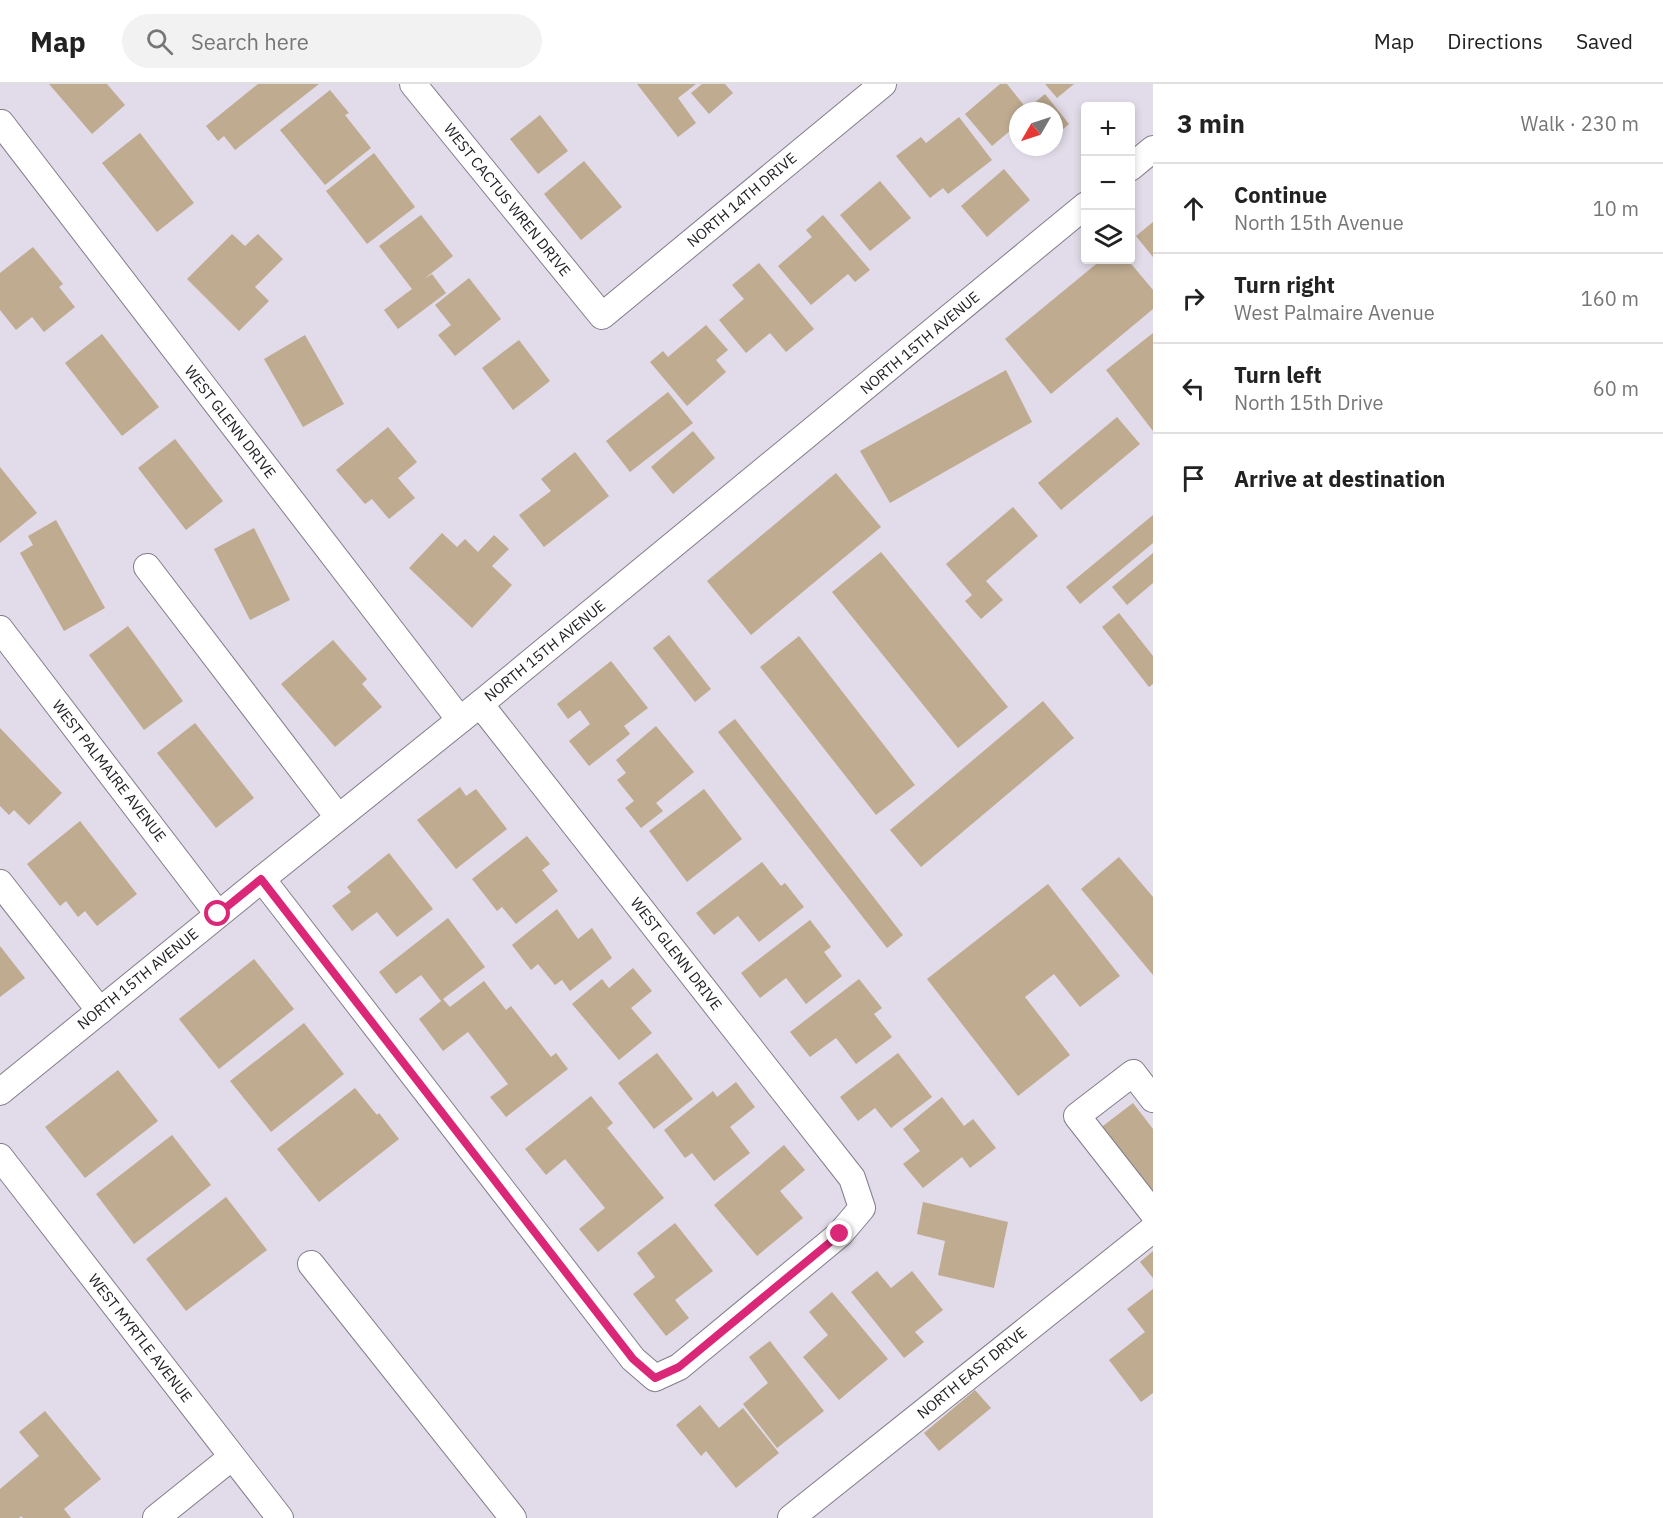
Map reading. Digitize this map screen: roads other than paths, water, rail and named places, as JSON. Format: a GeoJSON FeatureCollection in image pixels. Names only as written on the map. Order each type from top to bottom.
{"type":"FeatureCollection","features":[{"type":"Feature","properties":{"kind":"street","name":"WEST CACTUS WREN DRIVE"},"geometry":{"type":"LineString","coordinates":[[413,84],[602,316]]}},
{"type":"Feature","properties":{"kind":"street","name":"NORTH 14TH DRIVE"},"geometry":{"type":"LineString","coordinates":[[602,316],[883,84]]}},
{"type":"Feature","properties":{"kind":"street","name":"WEST GLENN DRIVE"},"geometry":{"type":"LineString","coordinates":[[1,123],[460,720]]}},
{"type":"Feature","properties":{"kind":"street"},"geometry":{"type":"LineString","coordinates":[[1135,165],[1153,149]]}},
{"type":"Feature","properties":{"kind":"street","name":"NORTH 15TH AVENUE"},"geometry":{"type":"LineString","coordinates":[[0,1092],[480,704],[1081,209]]}},
{"type":"Feature","properties":{"kind":"street"},"geometry":{"type":"LineString","coordinates":[[147,567],[338,817]]}},
{"type":"Feature","properties":{"kind":"street","name":"WEST PALMAIRE AVENUE"},"geometry":{"type":"LineString","coordinates":[[0,629],[218,914]]}},
{"type":"Feature","properties":{"kind":"street","name":"WEST GLENN DRIVE"},"geometry":{"type":"LineString","coordinates":[[261,879],[633,1359],[655,1378],[679,1367],[840,1234],[862,1208],[852,1178],[480,704]]}},
{"type":"Feature","properties":{"kind":"street"},"geometry":{"type":"LineString","coordinates":[[0,883],[100,1011]]}},
{"type":"Feature","properties":{"kind":"street"},"geometry":{"type":"LineString","coordinates":[[1153,1099],[1133,1073],[1077,1116],[1153,1213]]}},
{"type":"Feature","properties":{"kind":"street","name":"WEST MYRTLE AVENUE"},"geometry":{"type":"LineString","coordinates":[[0,1157],[280,1518]]}},
{"type":"Feature","properties":{"kind":"street","name":"NORTH EAST DRIVE"},"geometry":{"type":"LineString","coordinates":[[791,1518],[1153,1229]]}},
{"type":"Feature","properties":{"kind":"street"},"geometry":{"type":"LineString","coordinates":[[311,1264],[513,1518]]}},
{"type":"Feature","properties":{"kind":"street"},"geometry":{"type":"LineString","coordinates":[[156,1518],[232,1457]]}}]}
